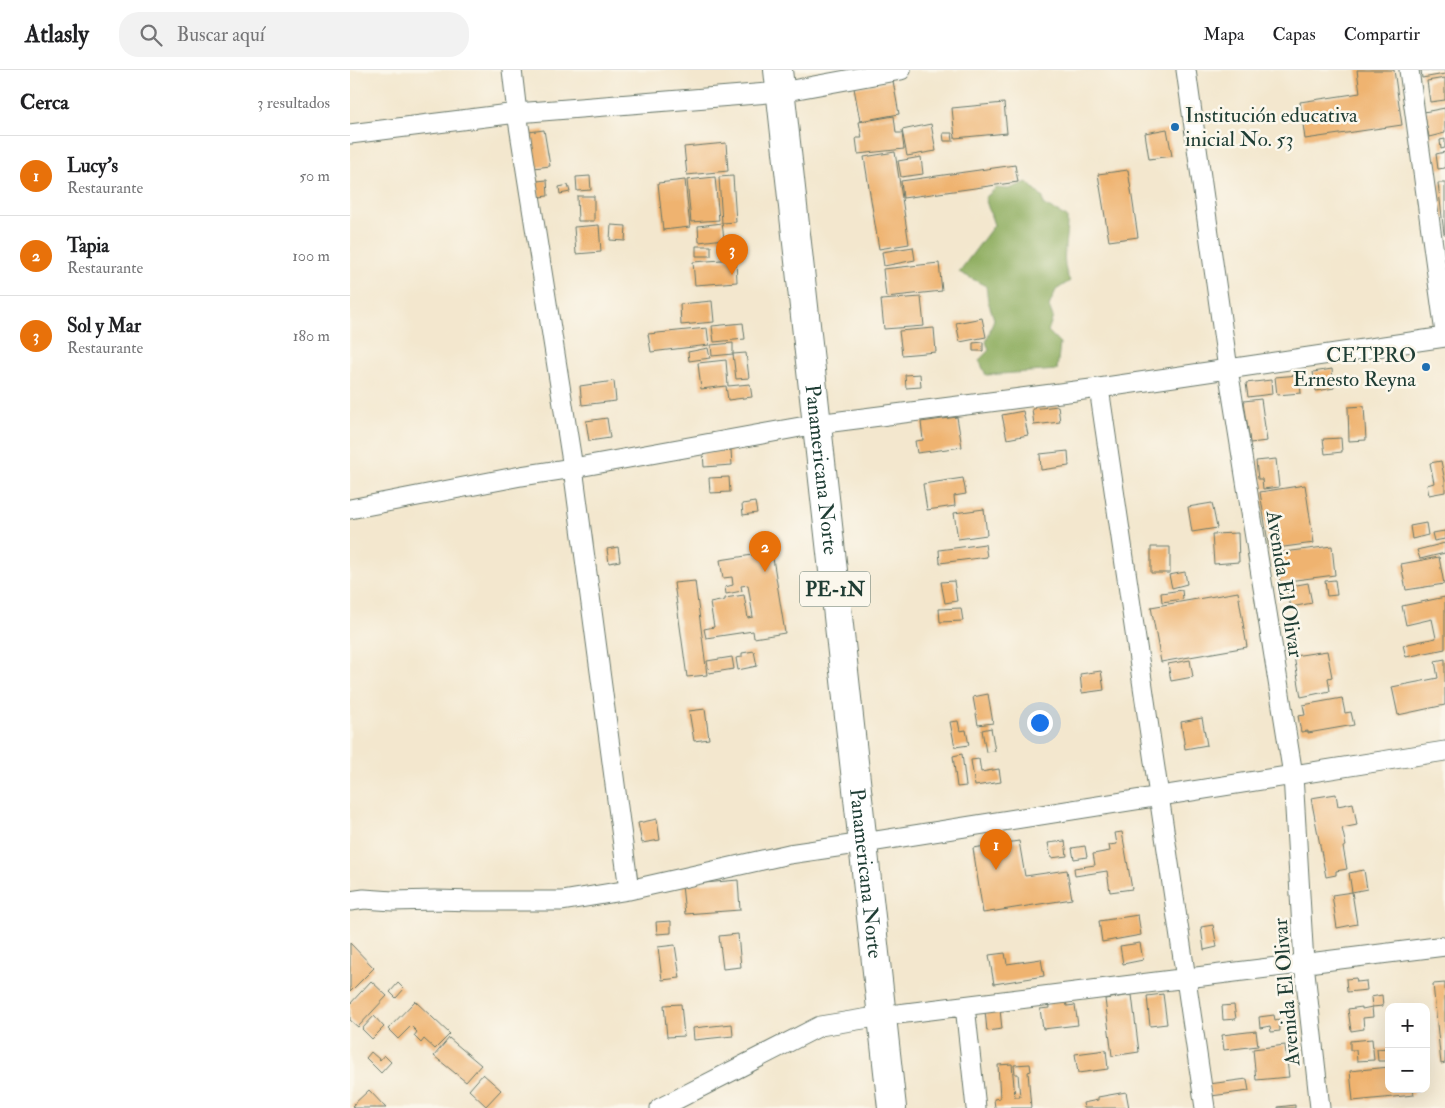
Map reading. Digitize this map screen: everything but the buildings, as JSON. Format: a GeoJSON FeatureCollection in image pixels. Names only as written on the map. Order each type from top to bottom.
{"type":"FeatureCollection","features":[{"type":"Feature","properties":{"kind":"highway","name":"Panamericana Norte"},"geometry":{"type":"LineString","coordinates":[[780,81],[892,1108]]}},
{"type":"Feature","properties":{"kind":"street"},"geometry":{"type":"LineString","coordinates":[[512,70],[517,114],[572,468],[629,890]]}},
{"type":"Feature","properties":{"kind":"street"},"geometry":{"type":"LineString","coordinates":[[350,134],[780,81],[901,70]]}},
{"type":"Feature","properties":{"kind":"street","name":"Avenida El Olivar"},"geometry":{"type":"LineString","coordinates":[[1186,70],[1228,368],[1293,774],[1304,963],[1320,1108]]}},
{"type":"Feature","properties":{"kind":"street"},"geometry":{"type":"LineString","coordinates":[[350,509],[520,476],[817,424],[1099,388],[1445,335],[1409,70]]}},
{"type":"Feature","properties":{"kind":"street"},"geometry":{"type":"LineString","coordinates":[[1099,388],[1204,1108]]}},
{"type":"Feature","properties":{"kind":"street"},"geometry":{"type":"LineString","coordinates":[[350,901],[364,899],[393,901],[562,901],[629,890],[789,854],[1445,751]]}},
{"type":"Feature","properties":{"kind":"street"},"geometry":{"type":"LineString","coordinates":[[660,1108],[820,1026],[882,1016],[1445,946]]}},
{"type":"Feature","properties":{"kind":"street"},"geometry":{"type":"LineString","coordinates":[[965,1006],[976,1108]]}},
{"type":"Feature","properties":{"kind":"green space"},"geometry":{"type":"Polygon","coordinates":[[[1027,182],[1043,198],[1044,205],[1067,217],[1064,258],[1070,281],[1056,290],[1049,306],[1053,317],[1048,331],[1060,343],[1057,370],[986,375],[979,360],[989,350],[986,342],[994,319],[988,301],[986,286],[959,272],[994,225],[985,198],[996,188],[1009,189],[1027,182]]]}},
{"type":"Feature","properties":{"kind":"place","name":"Institución educativa inicial No. 53"},"geometry":{"type":"Point","coordinates":[1175,127]}},
{"type":"Feature","properties":{"kind":"place","name":"Sol y Mar"},"geometry":{"type":"Point","coordinates":[732,275]}},
{"type":"Feature","properties":{"kind":"place","name":"CETPRO Ernesto Reyna"},"geometry":{"type":"Point","coordinates":[1426,367]}},
{"type":"Feature","properties":{"kind":"place","name":"Tapia"},"geometry":{"type":"Point","coordinates":[765,572]}},
{"type":"Feature","properties":{"kind":"place","name":"Lucy's"},"geometry":{"type":"Point","coordinates":[996,870]}}]}
